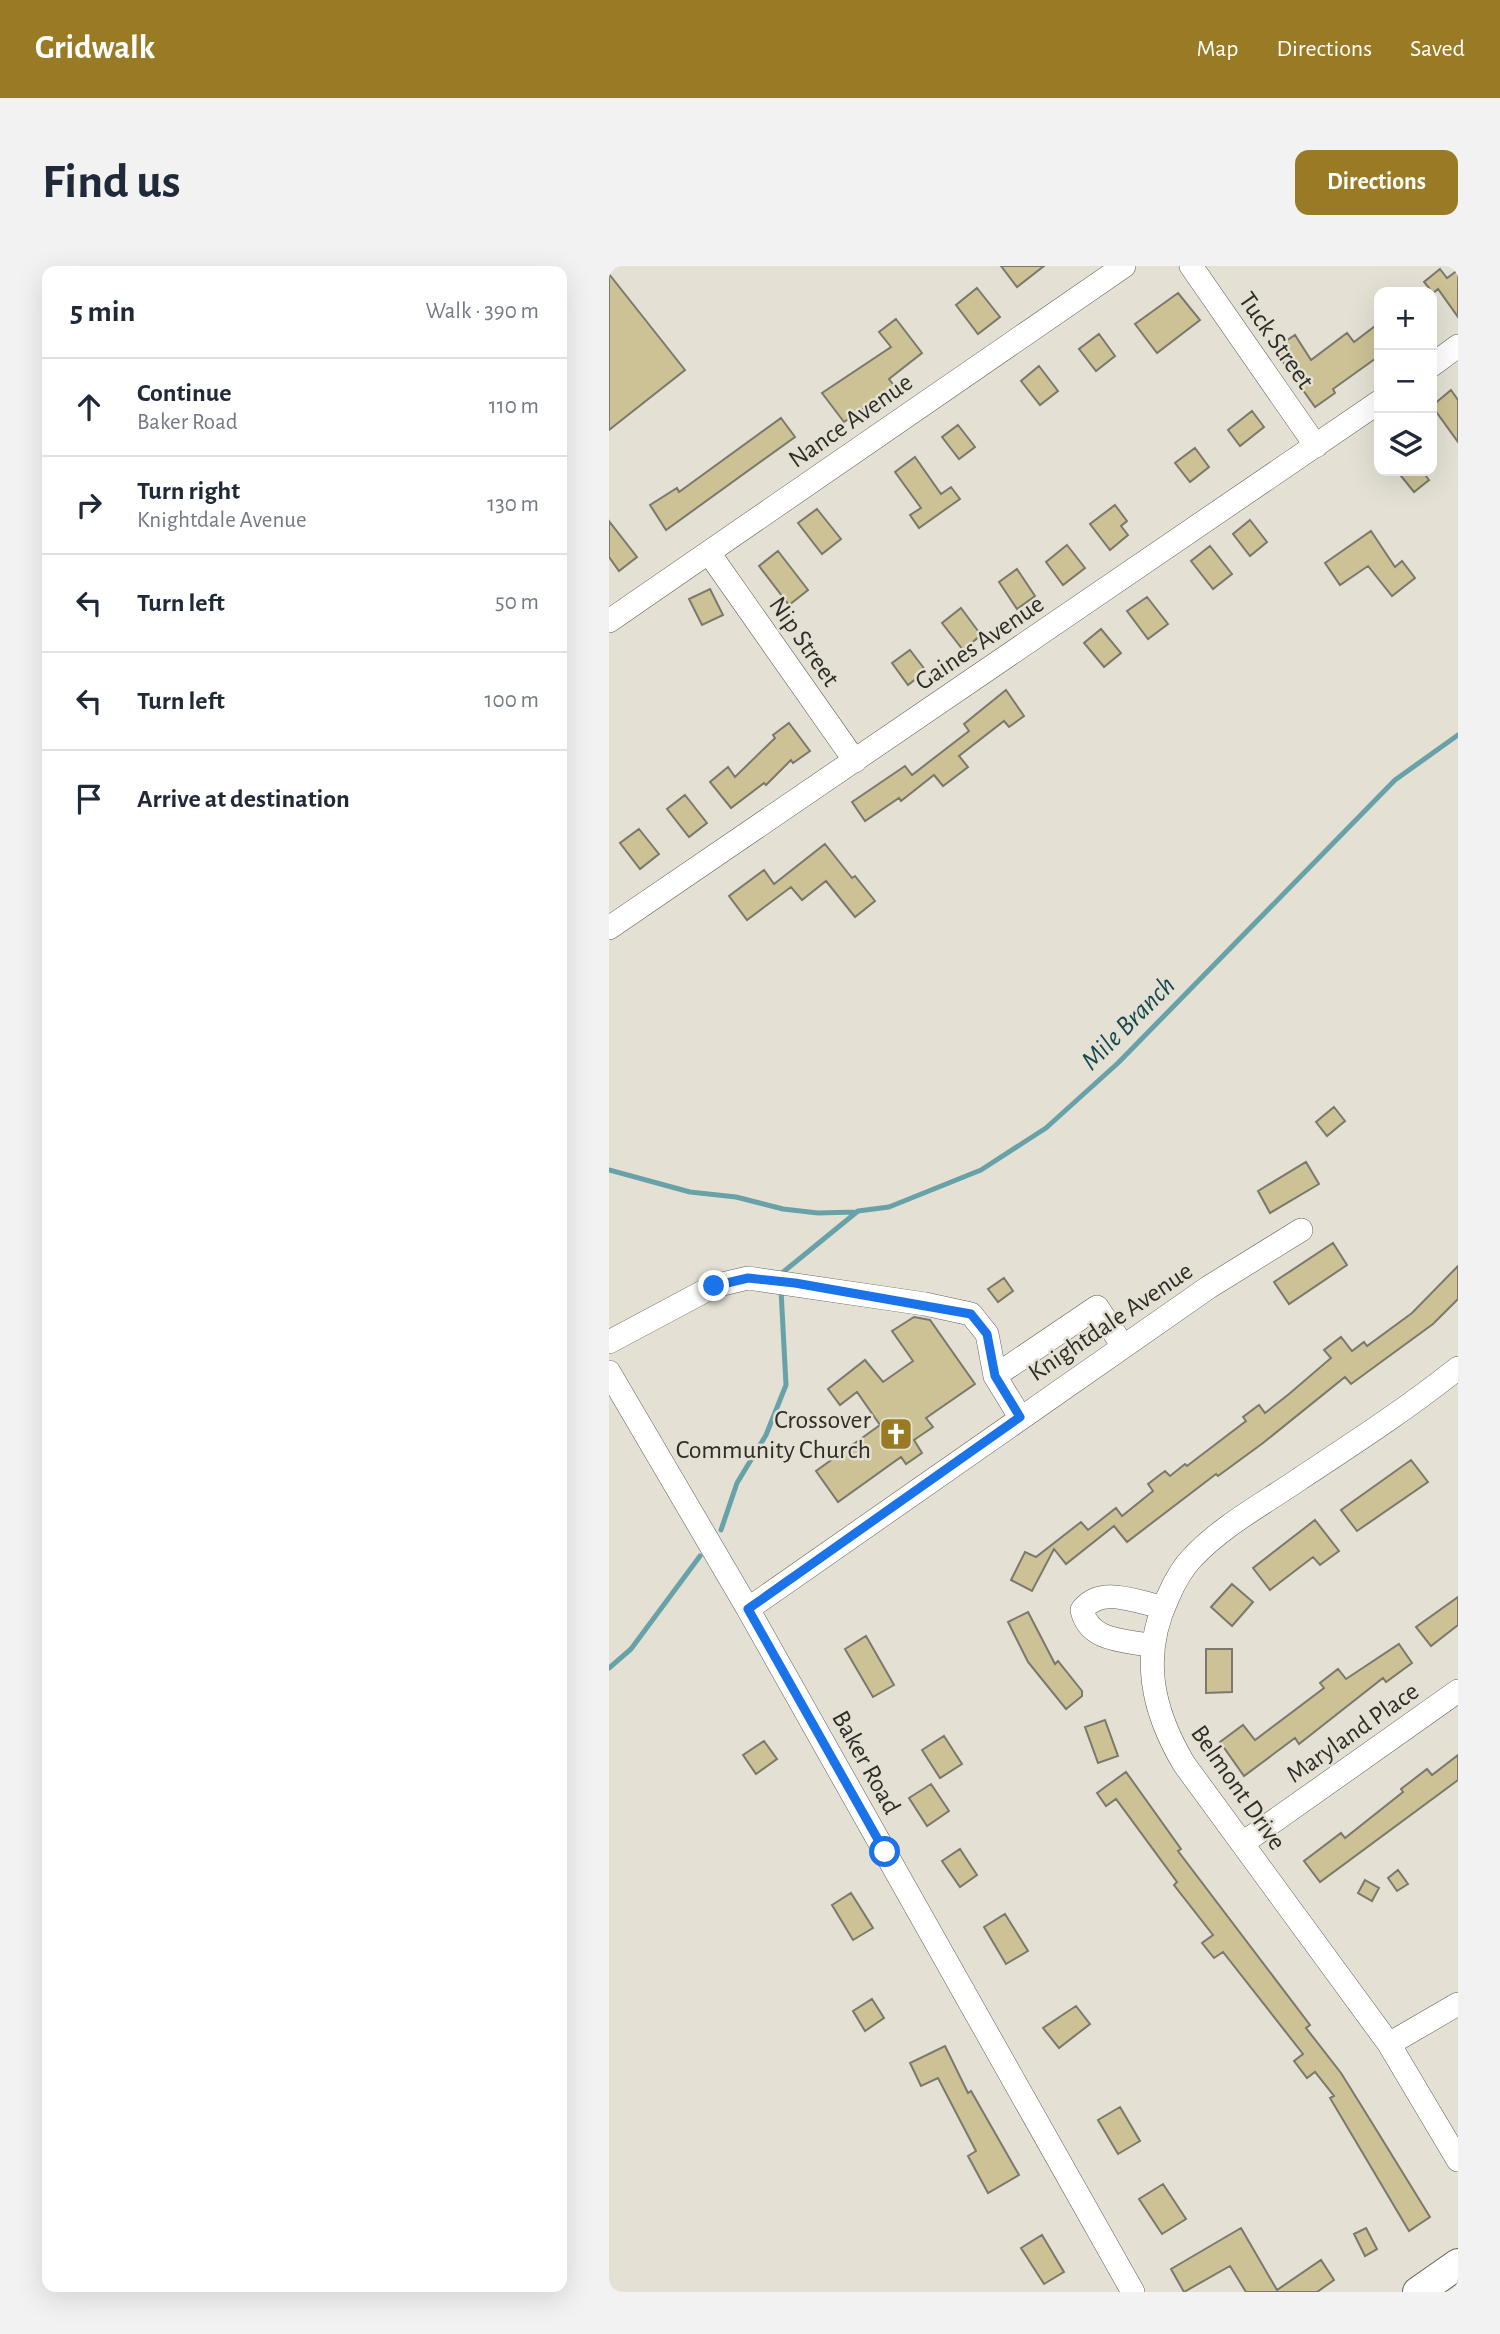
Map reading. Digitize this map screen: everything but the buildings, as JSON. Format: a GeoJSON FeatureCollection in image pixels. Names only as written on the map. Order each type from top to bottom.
{"type":"FeatureCollection","features":[{"type":"Feature","properties":{"kind":"main road"},"geometry":{"type":"LineString","coordinates":[[1418,2292],[1458,2264]]}},
{"type":"Feature","properties":{"kind":"street","name":"Nance Avenue"},"geometry":{"type":"LineString","coordinates":[[609,621],[1124,266]]}},
{"type":"Feature","properties":{"kind":"street","name":"Tuck Street"},"geometry":{"type":"LineString","coordinates":[[1191,266],[1317,446]]}},
{"type":"Feature","properties":{"kind":"street"},"geometry":{"type":"LineString","coordinates":[[1437,361],[1458,346]]}},
{"type":"Feature","properties":{"kind":"street","name":"Gaines Avenue"},"geometry":{"type":"LineString","coordinates":[[609,928],[1374,406]]}},
{"type":"Feature","properties":{"kind":"street","name":"Nip Street"},"geometry":{"type":"LineString","coordinates":[[709,552],[855,761]]}},
{"type":"Feature","properties":{"kind":"street","name":"Knightdale Avenue"},"geometry":{"type":"LineString","coordinates":[[748,1609],[1209,1287],[1301,1230]]}},
{"type":"Feature","properties":{"kind":"street"},"geometry":{"type":"LineString","coordinates":[[609,1342],[714,1286],[748,1278],[795,1283],[971,1314],[987,1334],[995,1376],[1020,1417]]}},
{"type":"Feature","properties":{"kind":"street"},"geometry":{"type":"LineString","coordinates":[[995,1376],[1097,1307],[1123,1346]]}},
{"type":"Feature","properties":{"kind":"street","name":"Belmont Drive"},"geometry":{"type":"LineString","coordinates":[[1458,1368],[1422,1396],[1225,1530],[1192,1557],[1163,1607],[1153,1646],[1152,1687],[1168,1737],[1389,2044],[1458,2160]]}},
{"type":"Feature","properties":{"kind":"street","name":"Baker Road"},"geometry":{"type":"LineString","coordinates":[[609,1372],[748,1609],[1133,2292]]}},
{"type":"Feature","properties":{"kind":"street"},"geometry":{"type":"LineString","coordinates":[[1153,1646],[1097,1635],[1085,1624],[1082,1610],[1089,1601],[1105,1595],[1163,1607]]}},
{"type":"Feature","properties":{"kind":"street","name":"Maryland Place"},"geometry":{"type":"LineString","coordinates":[[1244,1843],[1458,1691]]}},
{"type":"Feature","properties":{"kind":"street"},"geometry":{"type":"LineString","coordinates":[[1389,2044],[1458,2004]]}},
{"type":"Feature","properties":{"kind":"waterway","name":"Mile Branch"},"geometry":{"type":"LineString","coordinates":[[782,1273],[858,1211],[889,1207],[981,1170],[1046,1128],[1118,1063],[1395,780],[1458,735]]}},
{"type":"Feature","properties":{"kind":"waterway"},"geometry":{"type":"LineString","coordinates":[[609,1170],[690,1192],[736,1197],[783,1209],[818,1213],[857,1212]]}},
{"type":"Feature","properties":{"kind":"waterway","name":"Mile Branch"},"geometry":{"type":"LineString","coordinates":[[721,1530],[737,1483],[766,1435],[786,1385],[781,1290]]}},
{"type":"Feature","properties":{"kind":"waterway","name":"Mile Branch"},"geometry":{"type":"LineString","coordinates":[[609,1668],[631,1649],[700,1556]]}},
{"type":"Feature","properties":{"kind":"place","name":"Crossover Community Church"},"geometry":{"type":"Point","coordinates":[896,1434]}},
{"type":"Feature","properties":{"kind":"route"},"geometry":{"type":"LineString","coordinates":[[714,1286],[748,1278],[795,1283],[971,1314],[987,1334],[995,1376],[1020,1417],[748,1609],[885,1852]]}}]}
